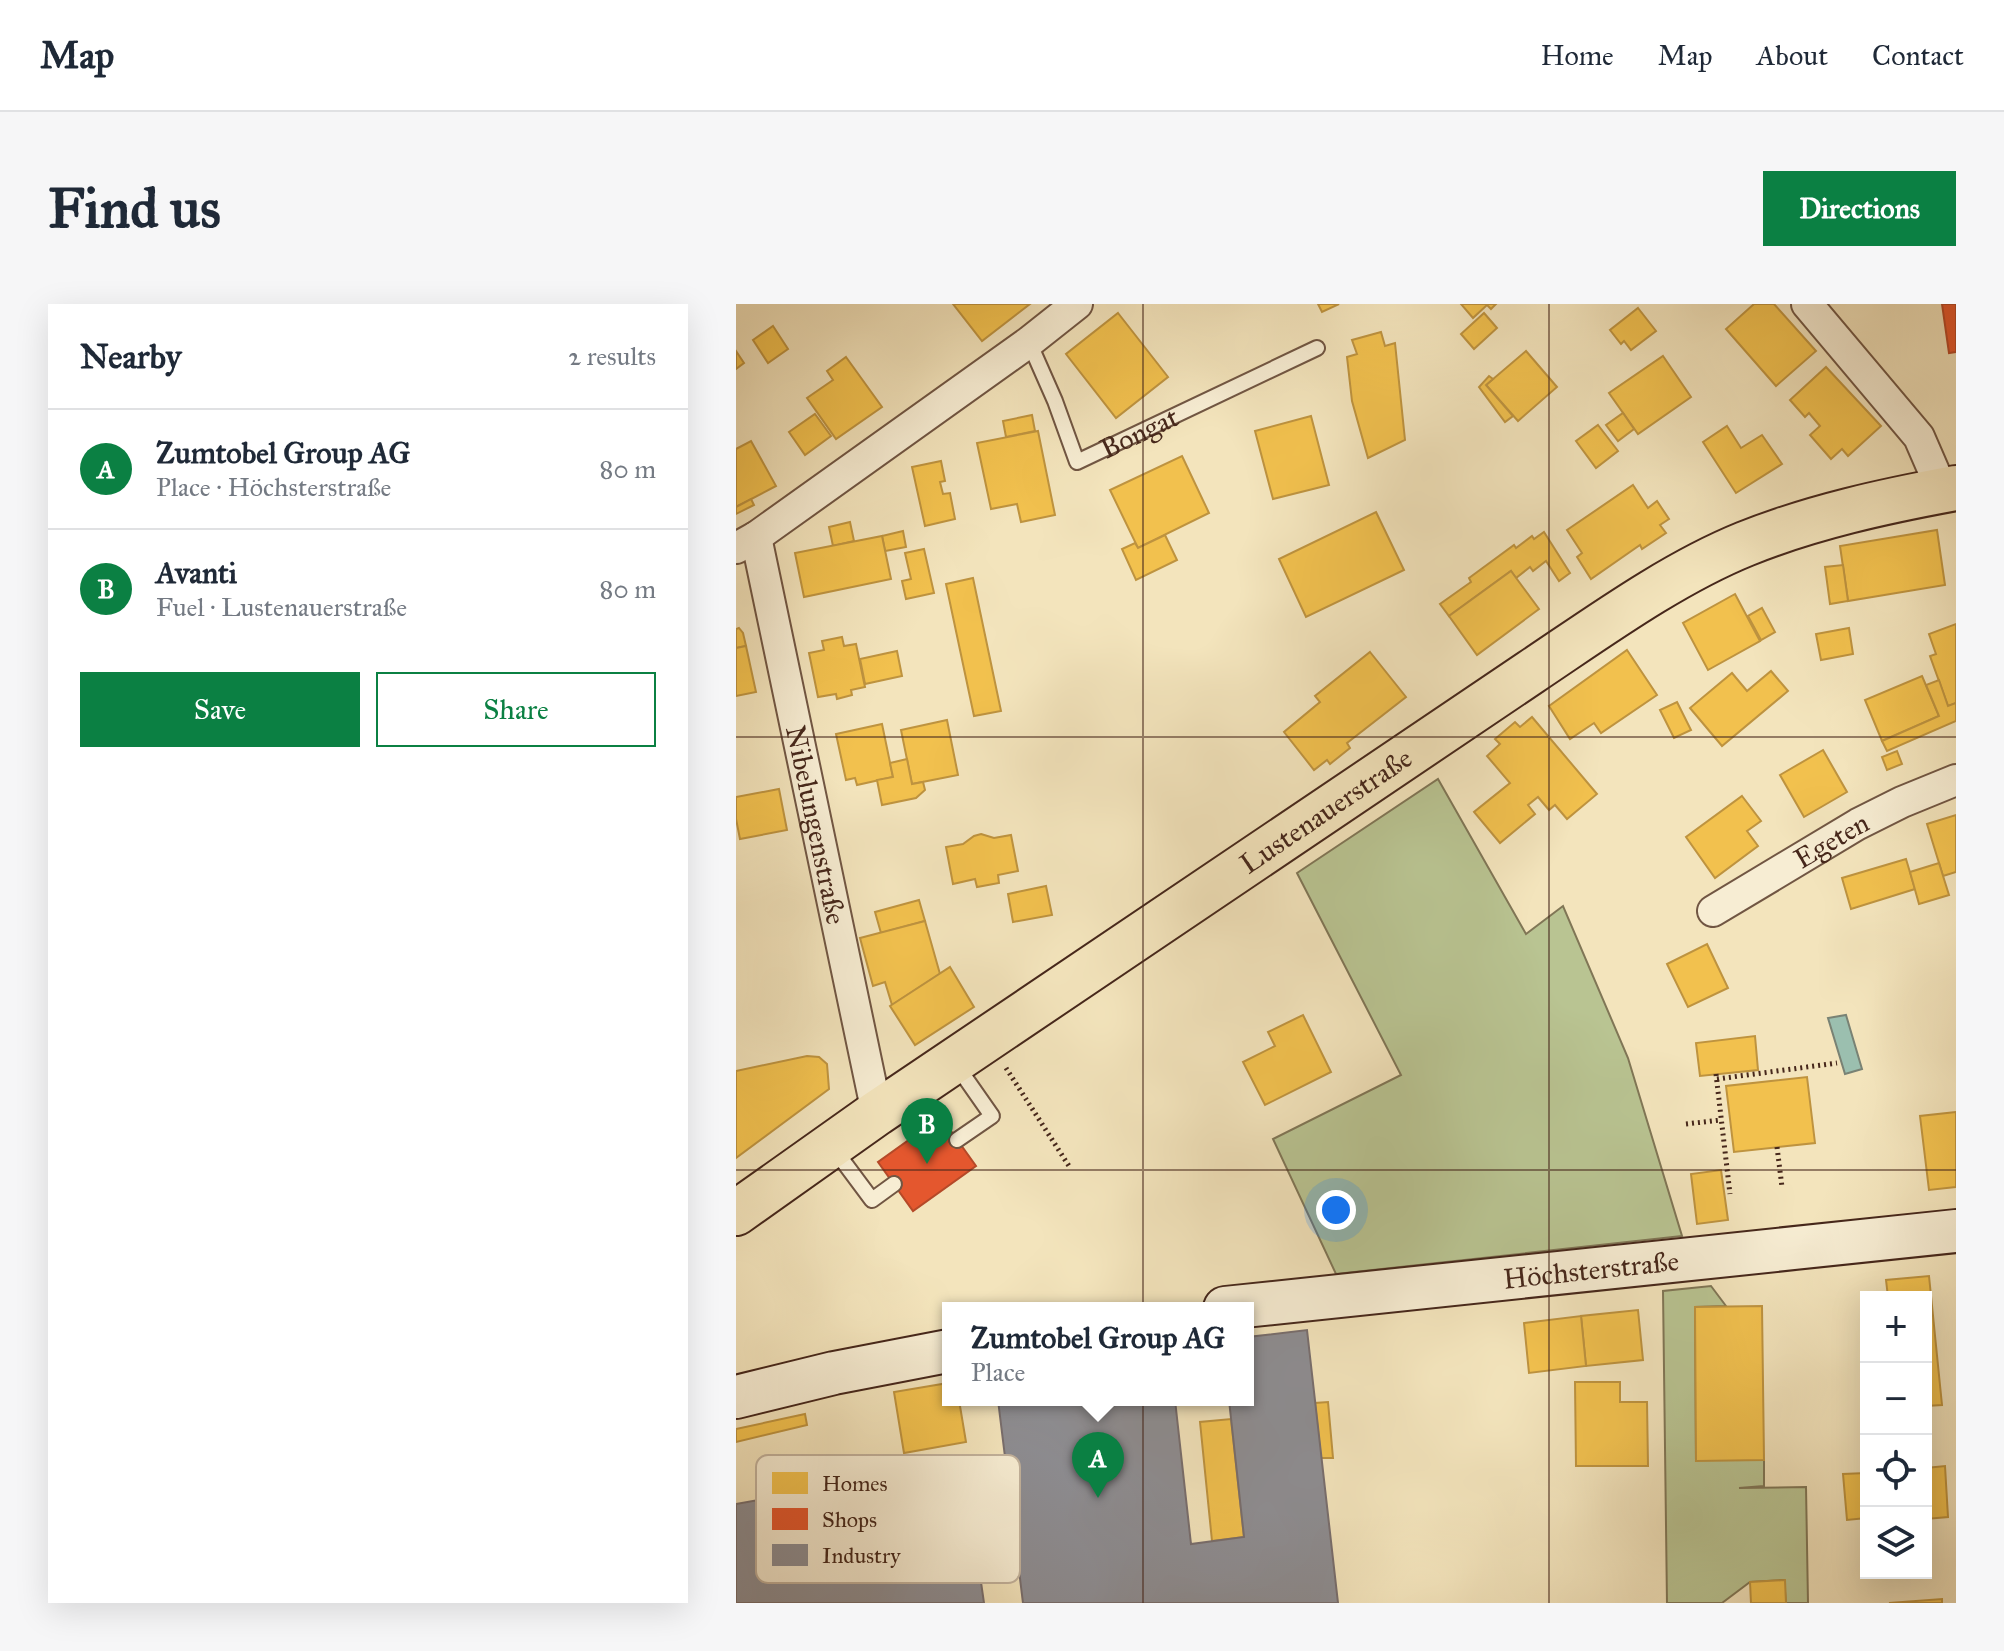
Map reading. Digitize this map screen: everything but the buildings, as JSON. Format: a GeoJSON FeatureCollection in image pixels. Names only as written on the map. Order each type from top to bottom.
{"type":"FeatureCollection","features":[{"type":"Feature","properties":{"kind":"main road","name":"Lustenauerstraße"},"geometry":{"type":"LineString","coordinates":[[736,1213],[877,1113],[1543,664],[1691,571],[1744,545],[1818,520],[1949,489]]}},
{"type":"Feature","properties":{"kind":"main road","name":"Höchsterstraße"},"geometry":{"type":"LineString","coordinates":[[1254,1305],[1956,1231]]}},
{"type":"Feature","properties":{"kind":"main road"},"geometry":{"type":"LineString","coordinates":[[736,1397],[834,1373],[942,1352]]}},
{"type":"Feature","properties":{"kind":"street"},"geometry":{"type":"LineString","coordinates":[[746,542],[1029,342],[1077,304]]}},
{"type":"Feature","properties":{"kind":"street"},"geometry":{"type":"LineString","coordinates":[[1807,304],[1919,437],[1949,489]]}},
{"type":"Feature","properties":{"kind":"street","name":"Nibelungenstraße"},"geometry":{"type":"LineString","coordinates":[[746,542],[877,1113]]}},
{"type":"Feature","properties":{"kind":"street","name":"Egeten"},"geometry":{"type":"LineString","coordinates":[[1713,911],[1858,824],[1956,780]]}},
{"type":"Feature","properties":{"kind":"lane","name":"Bongat"},"geometry":{"type":"LineString","coordinates":[[1029,342],[1077,462],[1317,348]]}},
{"type":"Feature","properties":{"kind":"lane"},"geometry":{"type":"LineString","coordinates":[[954,1061],[992,1116],[957,1140]]}},
{"type":"Feature","properties":{"kind":"lane"},"geometry":{"type":"LineString","coordinates":[[831,1145],[872,1200],[894,1184]]}},
{"type":"Feature","properties":{"kind":"path"},"geometry":{"type":"LineString","coordinates":[[1730,1194],[1716,1076],[1837,1063]]}},
{"type":"Feature","properties":{"kind":"path"},"geometry":{"type":"LineString","coordinates":[[1004,1064],[1069,1166]]}},
{"type":"Feature","properties":{"kind":"path"},"geometry":{"type":"LineString","coordinates":[[1686,1124],[1721,1120]]}},
{"type":"Feature","properties":{"kind":"path"},"geometry":{"type":"LineString","coordinates":[[1777,1147],[1782,1187]]}},
{"type":"Feature","properties":{"kind":"green space"},"geometry":{"type":"Polygon","coordinates":[[[1438,779],[1526,934],[1563,906],[1628,1058],[1682,1236],[1336,1274],[1273,1139],[1401,1075],[1297,873],[1438,779]]]}},
{"type":"Feature","properties":{"kind":"green space"},"geometry":{"type":"Polygon","coordinates":[[[1711,1286],[1726,1306],[1695,1307],[1696,1460],[1764,1460],[1764,1486],[1739,1488],[1806,1487],[1808,1603],[1786,1603],[1784,1580],[1750,1582],[1722,1603],[1667,1603],[1663,1291],[1711,1286]]]}},
{"type":"Feature","properties":{"kind":"shaded area"},"geometry":{"type":"Polygon","coordinates":[[[1846,1015],[1862,1069],[1845,1074],[1828,1018],[1846,1015]]]}},
{"type":"Feature","properties":{"kind":"place","name":"Avanti"},"geometry":{"type":"Point","coordinates":[927,1164]}},
{"type":"Feature","properties":{"kind":"place","name":"Zumtobel Group AG"},"geometry":{"type":"Point","coordinates":[1098,1498]}}]}
